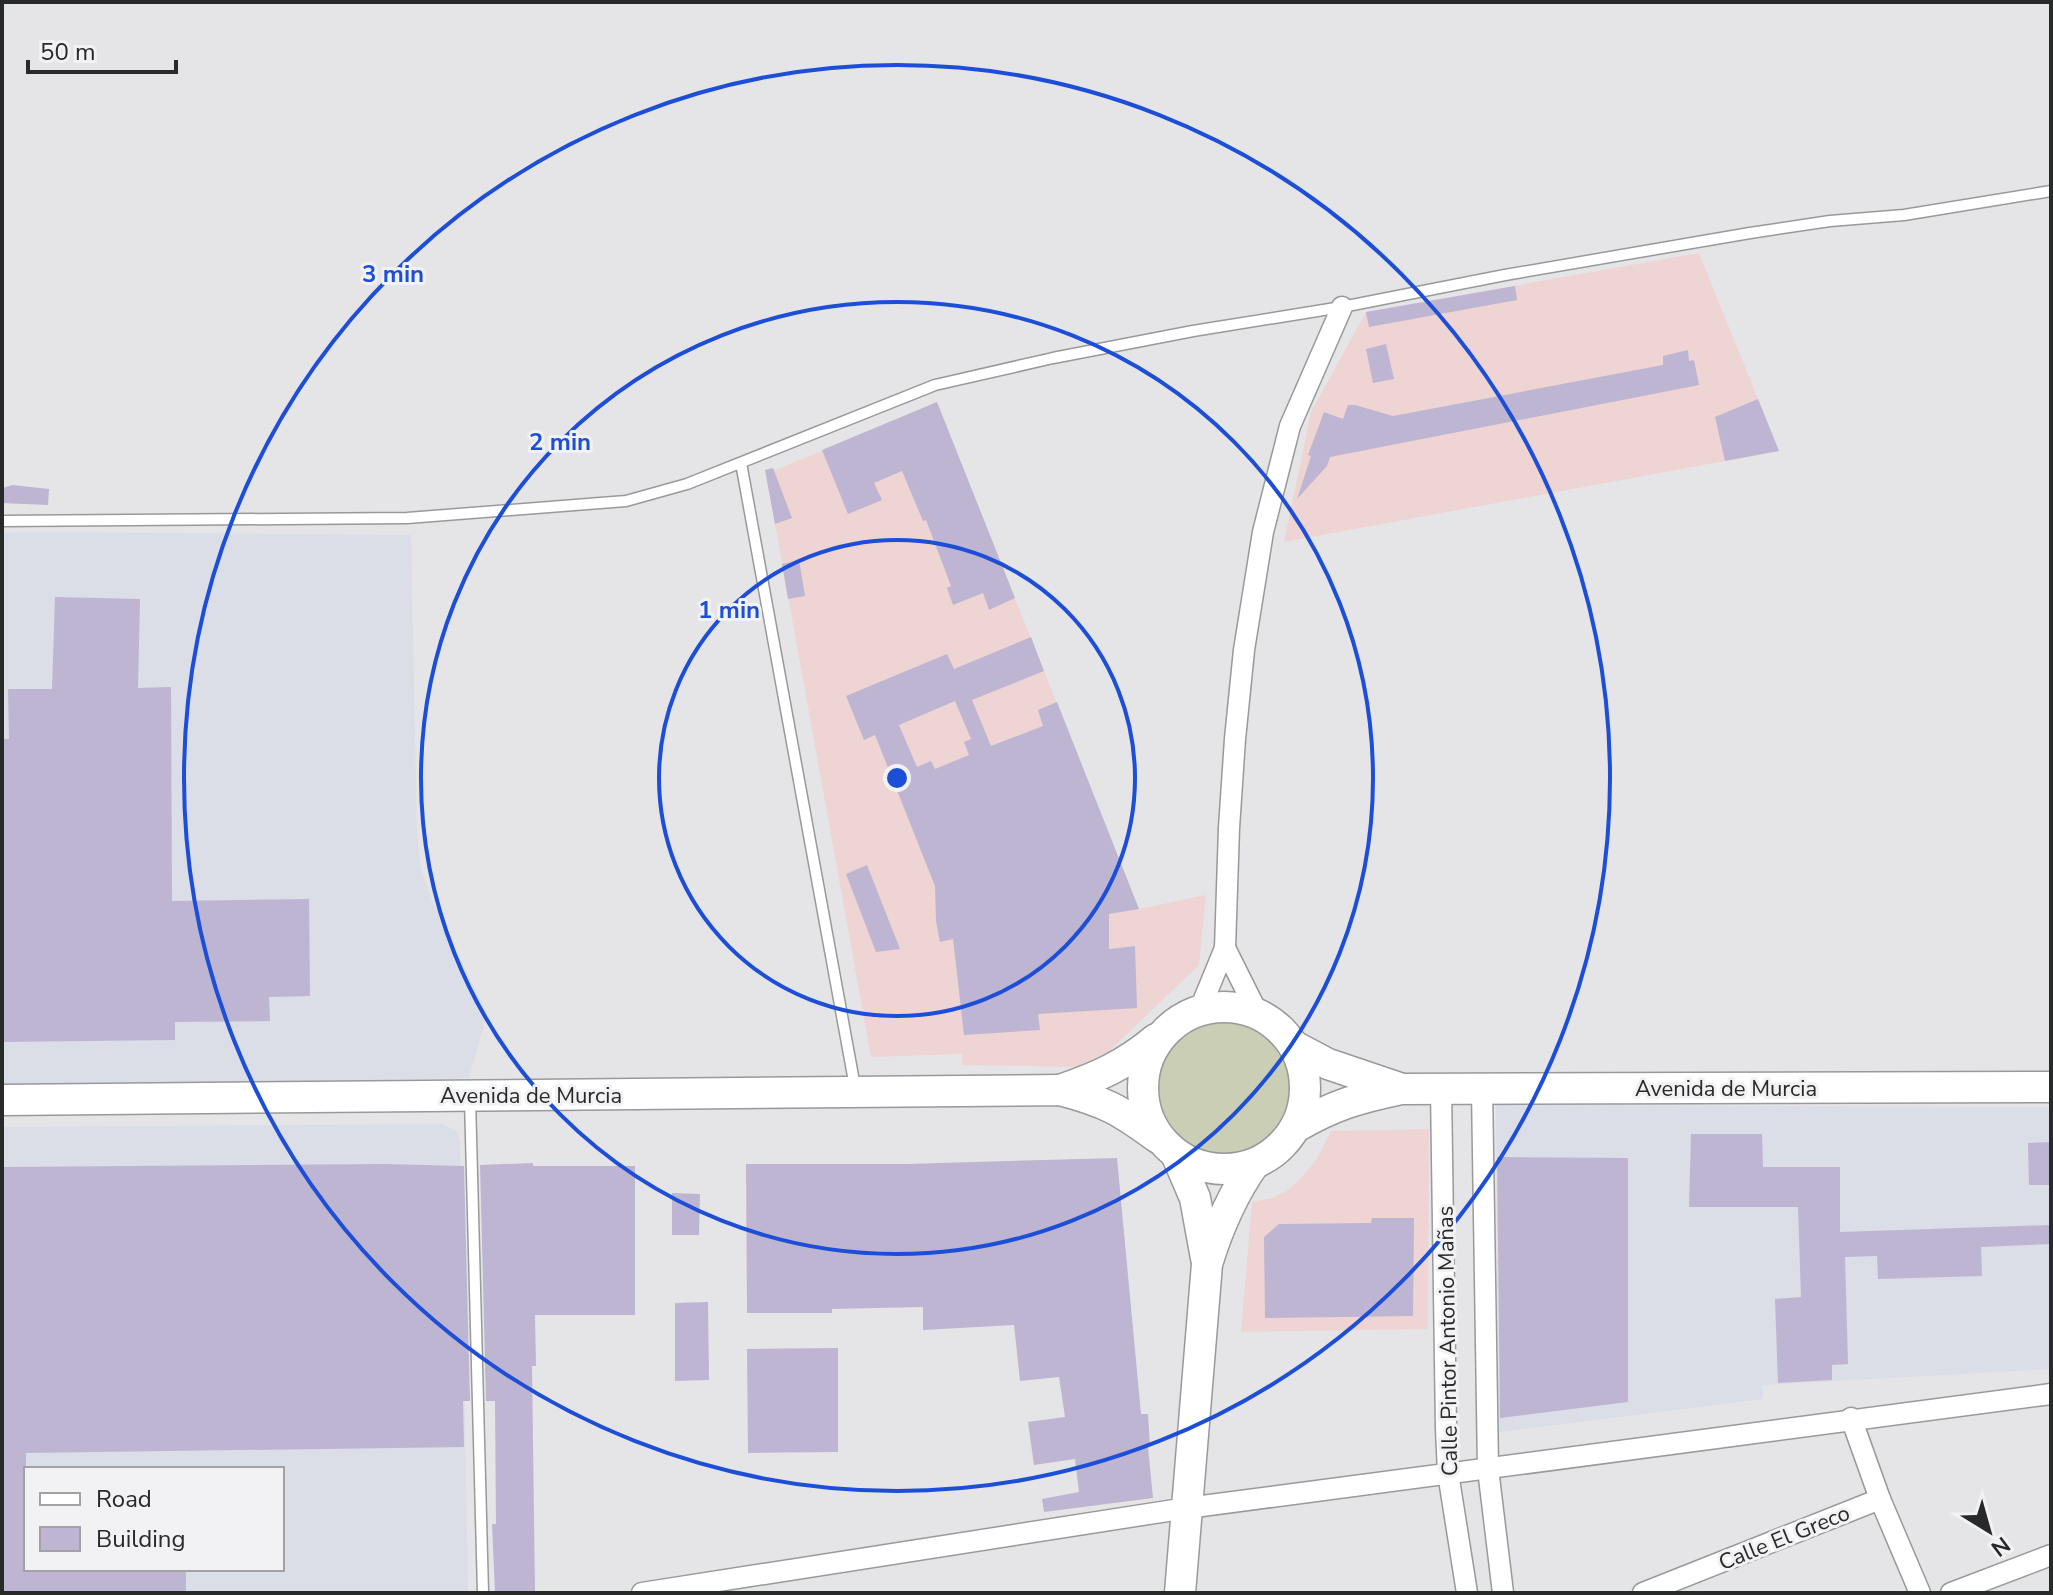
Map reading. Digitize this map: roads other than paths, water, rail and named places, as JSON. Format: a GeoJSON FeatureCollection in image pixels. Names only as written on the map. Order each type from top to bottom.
{"type":"FeatureCollection","features":[{"type":"Feature","properties":{"kind":"main road"},"geometry":{"type":"LineString","coordinates":[[1167,1147],[1201,1167],[1228,1170],[1254,1164],[1285,1143],[1296,1127],[1305,1100],[1304,1072],[1294,1046],[1281,1029],[1257,1012],[1226,1006],[1200,1009],[1162,1034],[1147,1058],[1142,1085],[1145,1113],[1195,1198],[1207,1264],[1180,1593]]}},
{"type":"Feature","properties":{"kind":"main road","name":"Avenida de Murcia"},"geometry":{"type":"LineString","coordinates":[[1060,1090],[1103,1075],[1133,1058],[1162,1034]]}},
{"type":"Feature","properties":{"kind":"main road","name":"Avenida de Murcia"},"geometry":{"type":"LineString","coordinates":[[1294,1046],[1328,1064],[1401,1089]]}},
{"type":"Feature","properties":{"kind":"main road","name":"Avenida de Murcia"},"geometry":{"type":"LineString","coordinates":[[1296,1127],[1327,1109],[1353,1099],[1401,1089],[2051,1087]]}},
{"type":"Feature","properties":{"kind":"main road","name":"Avenida de Murcia"},"geometry":{"type":"LineString","coordinates":[[2,1100],[1060,1090],[1121,1110],[1167,1147]]}},
{"type":"Feature","properties":{"kind":"main road"},"geometry":{"type":"LineString","coordinates":[[1207,1264],[1238,1186],[1254,1164]]}},
{"type":"Feature","properties":{"kind":"street"},"geometry":{"type":"LineString","coordinates":[[1200,1009],[1225,948],[1235,739],[1244,650],[1263,532],[1290,426],[1342,307]]}},
{"type":"Feature","properties":{"kind":"street"},"geometry":{"type":"LineString","coordinates":[[1225,948],[1257,1012]]}},
{"type":"Feature","properties":{"kind":"street","name":"Calle Pintor Antonio Mañas"},"geometry":{"type":"LineString","coordinates":[[1441,1088],[1448,1473],[1467,1593]]}},
{"type":"Feature","properties":{"kind":"street","name":"Calle Pintor Antonio Mañas"},"geometry":{"type":"LineString","coordinates":[[1482,1089],[1488,1469],[1503,1593]]}},
{"type":"Feature","properties":{"kind":"street"},"geometry":{"type":"LineString","coordinates":[[642,1593],[1187,1508],[2051,1394]]}},
{"type":"Feature","properties":{"kind":"street"},"geometry":{"type":"LineString","coordinates":[[1851,1418],[1880,1499],[1920,1593]]}},
{"type":"Feature","properties":{"kind":"street","name":"Calle El Greco"},"geometry":{"type":"LineString","coordinates":[[1643,1593],[1880,1499]]}},
{"type":"Feature","properties":{"kind":"street"},"geometry":{"type":"LineString","coordinates":[[1951,1593],[2051,1555]]}},
{"type":"Feature","properties":{"kind":"lane"},"geometry":{"type":"LineString","coordinates":[[2,521],[407,518],[626,501],[687,484],[935,385],[1146,340],[1342,307],[1505,275],[1750,233],[1830,221],[1904,215],[2051,191]]}},
{"type":"Feature","properties":{"kind":"lane"},"geometry":{"type":"LineString","coordinates":[[741,463],[856,1094]]}},
{"type":"Feature","properties":{"kind":"lane"},"geometry":{"type":"LineString","coordinates":[[469,1095],[483,1593]]}}]}
